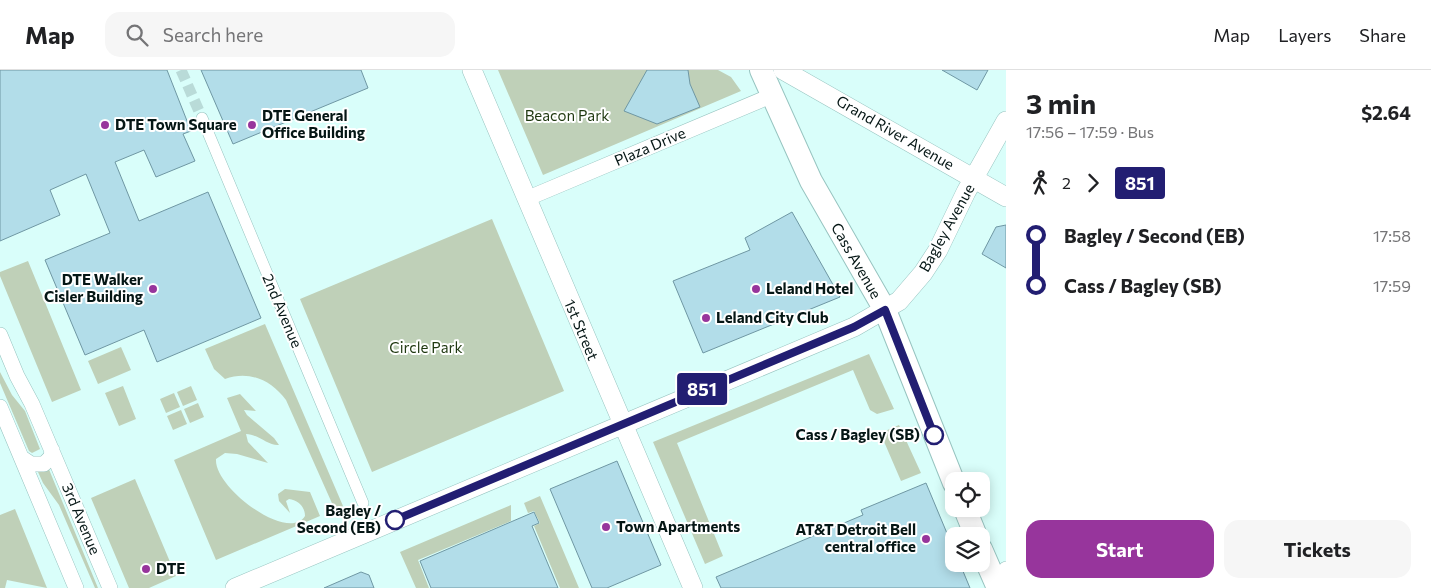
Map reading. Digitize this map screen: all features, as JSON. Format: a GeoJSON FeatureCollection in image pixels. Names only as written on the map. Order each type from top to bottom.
{"type":"FeatureCollection","features":[{"type":"Feature","properties":{"kind":"main road","name":"Cass Avenue"},"geometry":{"type":"LineString","coordinates":[[761,70],[815,188],[885,310],[950,472]]}},
{"type":"Feature","properties":{"kind":"main road"},"geometry":{"type":"LineString","coordinates":[[990,564],[1000,581]]}},
{"type":"Feature","properties":{"kind":"street","name":"1st Street"},"geometry":{"type":"LineString","coordinates":[[472,70],[693,588]]}},
{"type":"Feature","properties":{"kind":"street","name":"Grand River Avenue"},"geometry":{"type":"LineString","coordinates":[[783,70],[1006,196]]}},
{"type":"Feature","properties":{"kind":"street","name":"Plaza Drive"},"geometry":{"type":"LineString","coordinates":[[526,199],[773,95]]}},
{"type":"Feature","properties":{"kind":"street","name":"2nd Avenue"},"geometry":{"type":"LineString","coordinates":[[202,118],[363,503]]}},
{"type":"Feature","properties":{"kind":"street","name":"Bagley Avenue"},"geometry":{"type":"LineString","coordinates":[[235,588],[622,423],[854,327],[885,310],[911,289],[938,250],[974,178],[1006,121]]}},
{"type":"Feature","properties":{"kind":"street","name":"3rd Avenue"},"geometry":{"type":"LineString","coordinates":[[0,335],[52,450],[110,588]]}},
{"type":"Feature","properties":{"kind":"street","name":"3rd Avenue"},"geometry":{"type":"LineString","coordinates":[[0,407],[76,588]]}},
{"type":"Feature","properties":{"kind":"street"},"geometry":{"type":"LineString","coordinates":[[22,458],[31,464],[44,464],[51,457],[52,450]]}},
{"type":"Feature","properties":{"kind":"green space","name":"Beacon Park"},"geometry":{"type":"Polygon","coordinates":[[[498,70],[718,70],[731,77],[741,91],[543,175],[498,70]]]}},
{"type":"Feature","properties":{"kind":"green space","name":"Circle Park"},"geometry":{"type":"Polygon","coordinates":[[[492,219],[564,391],[372,472],[300,299],[492,219]]]}},
{"type":"Feature","properties":{"kind":"green space"},"geometry":{"type":"Polygon","coordinates":[[[28,261],[81,390],[52,402],[0,276],[0,272],[28,261]]]}},
{"type":"Feature","properties":{"kind":"green space"},"geometry":{"type":"Polygon","coordinates":[[[265,324],[343,506],[335,510],[286,400],[274,387],[251,376],[234,376],[225,379],[214,369],[205,349],[265,324]]]}},
{"type":"Feature","properties":{"kind":"green space"},"geometry":{"type":"Polygon","coordinates":[[[121,347],[131,370],[98,384],[88,361],[121,347]]]}},
{"type":"Feature","properties":{"kind":"green space"},"geometry":{"type":"Polygon","coordinates":[[[869,354],[894,409],[877,414],[870,410],[853,370],[677,443],[723,556],[705,564],[653,442],[869,354]]]}},
{"type":"Feature","properties":{"kind":"green space"},"geometry":{"type":"Polygon","coordinates":[[[0,372],[12,395],[25,411],[40,449],[32,453],[29,451],[0,383],[0,372]]]}},
{"type":"Feature","properties":{"kind":"green space"},"geometry":{"type":"Polygon","coordinates":[[[123,386],[136,419],[119,426],[105,393],[123,386]]]}},
{"type":"Feature","properties":{"kind":"green space"},"geometry":{"type":"Polygon","coordinates":[[[191,386],[197,400],[183,406],[177,392],[191,386]]]}},
{"type":"Feature","properties":{"kind":"green space"},"geometry":{"type":"Polygon","coordinates":[[[174,393],[180,407],[166,413],[160,399],[174,393]]]}},
{"type":"Feature","properties":{"kind":"green space"},"geometry":{"type":"Polygon","coordinates":[[[240,394],[256,411],[244,410],[247,415],[274,438],[279,445],[271,444],[246,434],[248,442],[268,463],[237,454],[225,453],[216,459],[219,471],[227,484],[239,497],[254,508],[284,523],[296,522],[305,516],[305,513],[300,504],[289,499],[286,501],[290,513],[279,501],[278,494],[285,489],[310,492],[320,516],[216,560],[174,460],[241,431],[227,398],[240,394]]]}},
{"type":"Feature","properties":{"kind":"green space"},"geometry":{"type":"Polygon","coordinates":[[[198,403],[204,417],[190,423],[184,409],[198,403]]]}},
{"type":"Feature","properties":{"kind":"green space"},"geometry":{"type":"Polygon","coordinates":[[[181,410],[187,424],[173,430],[167,416],[181,410]]]}},
{"type":"Feature","properties":{"kind":"green space"},"geometry":{"type":"Polygon","coordinates":[[[899,425],[921,473],[901,481],[882,437],[885,431],[899,425]]]}},
{"type":"Feature","properties":{"kind":"green space"},"geometry":{"type":"Polygon","coordinates":[[[48,467],[98,588],[95,588],[59,505],[43,483],[38,472],[48,467]]]}},
{"type":"Feature","properties":{"kind":"green space"},"geometry":{"type":"Polygon","coordinates":[[[135,479],[176,576],[149,588],[129,588],[91,498],[135,479]]]}},
{"type":"Feature","properties":{"kind":"green space"},"geometry":{"type":"Polygon","coordinates":[[[540,496],[579,588],[560,588],[534,526],[540,523],[534,511],[528,513],[524,503],[540,496]]]}},
{"type":"Feature","properties":{"kind":"green space"},"geometry":{"type":"Polygon","coordinates":[[[511,505],[511,521],[418,560],[429,588],[416,588],[400,552],[511,505]]]}},
{"type":"Feature","properties":{"kind":"green space"},"geometry":{"type":"Polygon","coordinates":[[[15,509],[47,588],[7,580],[5,588],[0,588],[0,515],[15,509]]]}},
{"type":"Feature","properties":{"kind":"building"},"geometry":{"type":"Polygon","coordinates":[[[0,70],[167,70],[191,131],[183,134],[195,161],[156,177],[144,150],[115,162],[139,221],[208,192],[261,318],[157,362],[144,330],[85,355],[45,260],[110,233],[86,174],[50,190],[60,215],[0,241],[0,70]]]}},
{"type":"Feature","properties":{"kind":"building","name":"DTE General Office Building"},"geometry":{"type":"Polygon","coordinates":[[[201,70],[361,70],[368,88],[233,144],[201,70]]]}},
{"type":"Feature","properties":{"kind":"building"},"geometry":{"type":"Polygon","coordinates":[[[647,70],[688,70],[690,84],[700,107],[657,124],[624,111],[647,70]]]}},
{"type":"Feature","properties":{"kind":"building"},"geometry":{"type":"Polygon","coordinates":[[[942,70],[988,70],[977,90],[942,70]]]}},
{"type":"Feature","properties":{"kind":"building","name":"Leland Hotel"},"geometry":{"type":"Polygon","coordinates":[[[792,212],[840,297],[703,353],[673,281],[750,250],[745,238],[792,212]]]}},
{"type":"Feature","properties":{"kind":"building"},"geometry":{"type":"Polygon","coordinates":[[[1006,225],[1006,268],[982,254],[996,227],[1006,225]]]}},
{"type":"Feature","properties":{"kind":"building","name":"Town Apartments"},"geometry":{"type":"Polygon","coordinates":[[[617,461],[661,565],[607,588],[592,588],[550,489],[617,461]]]}},
{"type":"Feature","properties":{"kind":"building"},"geometry":{"type":"Polygon","coordinates":[[[926,483],[945,528],[945,572],[963,572],[970,588],[721,588],[716,577],[863,515],[861,510],[926,483]]]}},
{"type":"Feature","properties":{"kind":"building"},"geometry":{"type":"Polygon","coordinates":[[[534,512],[539,523],[532,526],[558,588],[431,588],[420,561],[534,512]]]}},
{"type":"Feature","properties":{"kind":"building"},"geometry":{"type":"Polygon","coordinates":[[[361,572],[369,575],[374,588],[324,588],[361,572]]]}},
{"type":"Feature","properties":{"kind":"tunnel"},"geometry":{"type":"LineString","coordinates":[[181,70],[202,118]]}},
{"type":"Feature","properties":{"kind":"bus line","name":"851"},"geometry":{"type":"LineString","coordinates":[[395,520],[854,327],[885,310],[934,435]]}},
{"type":"Feature","properties":{"kind":"place","name":"DTE Town Square"},"geometry":{"type":"Point","coordinates":[105,125]}},
{"type":"Feature","properties":{"kind":"place","name":"DTE General Office Building"},"geometry":{"type":"Point","coordinates":[252,125]}},
{"type":"Feature","properties":{"kind":"place","name":"DTE Walker Cisler Building"},"geometry":{"type":"Point","coordinates":[153,289]}},
{"type":"Feature","properties":{"kind":"place","name":"Leland Hotel"},"geometry":{"type":"Point","coordinates":[756,289]}},
{"type":"Feature","properties":{"kind":"place","name":"Leland City Club"},"geometry":{"type":"Point","coordinates":[706,318]}},
{"type":"Feature","properties":{"kind":"place","name":"Cass / Bagley (SB)"},"geometry":{"type":"Point","coordinates":[934,435]}},
{"type":"Feature","properties":{"kind":"place","name":"Bagley / Second (EB)"},"geometry":{"type":"Point","coordinates":[395,520]}},
{"type":"Feature","properties":{"kind":"place","name":"Town Apartments"},"geometry":{"type":"Point","coordinates":[606,527]}},
{"type":"Feature","properties":{"kind":"place","name":"AT&T Detroit Bell central office"},"geometry":{"type":"Point","coordinates":[926,539]}},
{"type":"Feature","properties":{"kind":"place","name":"DTE"},"geometry":{"type":"Point","coordinates":[146,569]}}]}
